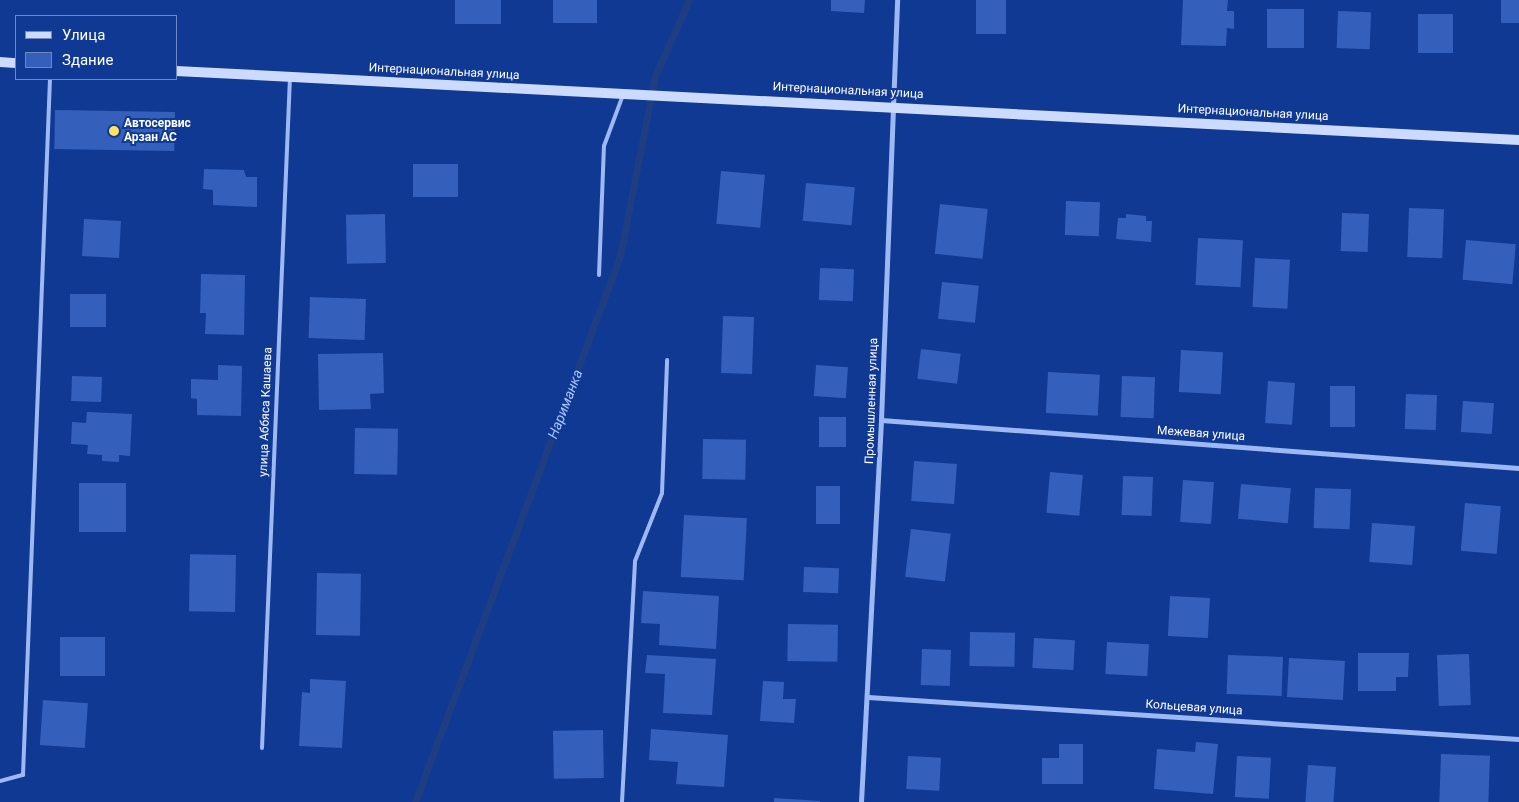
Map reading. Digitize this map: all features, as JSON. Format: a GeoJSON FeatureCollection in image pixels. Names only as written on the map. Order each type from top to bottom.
{"type":"FeatureCollection","features":[{"type":"Feature","properties":{"kind":"street","name":"Промышленная улица"},"geometry":{"type":"LineString","coordinates":[[861,802],[868,697],[881,420],[897,0]]}},
{"type":"Feature","properties":{"kind":"street"},"geometry":{"type":"LineString","coordinates":[[0,62],[15,63]]}},
{"type":"Feature","properties":{"kind":"street","name":"Интернациональная улица"},"geometry":{"type":"LineString","coordinates":[[178,71],[894,106],[1519,140]]}},
{"type":"Feature","properties":{"kind":"street","name":"Межевая улица"},"geometry":{"type":"LineString","coordinates":[[881,420],[1519,468]]}},
{"type":"Feature","properties":{"kind":"street","name":"Кольцевая улица"},"geometry":{"type":"LineString","coordinates":[[868,697],[1519,740]]}},
{"type":"Feature","properties":{"kind":"lane","name":"улица Аббяса Кашаева"},"geometry":{"type":"LineString","coordinates":[[262,748],[290,76]]}},
{"type":"Feature","properties":{"kind":"lane"},"geometry":{"type":"LineString","coordinates":[[0,781],[23,775],[50,80]]}},
{"type":"Feature","properties":{"kind":"lane"},"geometry":{"type":"LineString","coordinates":[[599,275],[604,146],[624,93]]}},
{"type":"Feature","properties":{"kind":"lane"},"geometry":{"type":"LineString","coordinates":[[622,802],[635,561],[662,493],[667,360]]}},
{"type":"Feature","properties":{"kind":"building"},"geometry":{"type":"Polygon","coordinates":[[[455,0],[501,0],[501,24],[455,24],[455,0]]]}},
{"type":"Feature","properties":{"kind":"building"},"geometry":{"type":"Polygon","coordinates":[[[553,0],[597,0],[597,23],[553,23],[553,0]]]}},
{"type":"Feature","properties":{"kind":"building"},"geometry":{"type":"Polygon","coordinates":[[[831,0],[865,0],[864,13],[831,11],[831,0]]]}},
{"type":"Feature","properties":{"kind":"building"},"geometry":{"type":"Polygon","coordinates":[[[976,0],[1006,0],[1006,34],[976,34],[976,0]]]}},
{"type":"Feature","properties":{"kind":"building"},"geometry":{"type":"Polygon","coordinates":[[[1183,0],[1228,0],[1227,11],[1234,11],[1234,29],[1227,28],[1226,46],[1181,45],[1183,0]]]}},
{"type":"Feature","properties":{"kind":"building"},"geometry":{"type":"Polygon","coordinates":[[[1501,0],[1519,0],[1519,23],[1501,23],[1501,0]]]}},
{"type":"Feature","properties":{"kind":"building"},"geometry":{"type":"Polygon","coordinates":[[[1267,9],[1304,9],[1304,48],[1267,48],[1267,9]]]}},
{"type":"Feature","properties":{"kind":"building"},"geometry":{"type":"Polygon","coordinates":[[[1338,11],[1371,12],[1370,49],[1337,48],[1338,11]]]}},
{"type":"Feature","properties":{"kind":"building"},"geometry":{"type":"Polygon","coordinates":[[[1418,14],[1453,14],[1453,53],[1418,53],[1418,14]]]}},
{"type":"Feature","properties":{"kind":"building","name":"Автосервис Арзан АС"},"geometry":{"type":"Polygon","coordinates":[[[55,110],[175,112],[174,151],[54,149],[55,110]]]}},
{"type":"Feature","properties":{"kind":"building"},"geometry":{"type":"Polygon","coordinates":[[[413,164],[458,164],[458,197],[413,197],[413,164]]]}},
{"type":"Feature","properties":{"kind":"building"},"geometry":{"type":"Polygon","coordinates":[[[204,169],[244,170],[246,177],[257,177],[257,207],[213,205],[213,190],[203,189],[204,169]]]}},
{"type":"Feature","properties":{"kind":"building"},"geometry":{"type":"Polygon","coordinates":[[[721,171],[765,175],[760,228],[716,224],[721,171]]]}},
{"type":"Feature","properties":{"kind":"building"},"geometry":{"type":"Polygon","coordinates":[[[806,183],[855,187],[852,225],[803,221],[806,183]]]}},
{"type":"Feature","properties":{"kind":"building"},"geometry":{"type":"Polygon","coordinates":[[[1066,201],[1100,202],[1099,236],[1065,235],[1066,201]]]}},
{"type":"Feature","properties":{"kind":"building"},"geometry":{"type":"Polygon","coordinates":[[[940,204],[988,209],[983,259],[935,254],[940,204]]]}},
{"type":"Feature","properties":{"kind":"building"},"geometry":{"type":"Polygon","coordinates":[[[1409,208],[1444,209],[1442,258],[1407,257],[1409,208]]]}},
{"type":"Feature","properties":{"kind":"building"},"geometry":{"type":"Polygon","coordinates":[[[1342,213],[1369,214],[1368,252],[1341,251],[1342,213]]]}},
{"type":"Feature","properties":{"kind":"building"},"geometry":{"type":"Polygon","coordinates":[[[385,214],[386,263],[347,264],[346,215],[385,214]]]}},
{"type":"Feature","properties":{"kind":"building"},"geometry":{"type":"Polygon","coordinates":[[[1126,214],[1146,216],[1146,221],[1152,221],[1151,242],[1116,239],[1118,218],[1126,218],[1126,214]]]}},
{"type":"Feature","properties":{"kind":"building"},"geometry":{"type":"Polygon","coordinates":[[[84,219],[121,221],[119,258],[82,256],[84,219]]]}},
{"type":"Feature","properties":{"kind":"building"},"geometry":{"type":"Polygon","coordinates":[[[1198,238],[1243,240],[1240,287],[1196,285],[1198,238]]]}},
{"type":"Feature","properties":{"kind":"building"},"geometry":{"type":"Polygon","coordinates":[[[1466,240],[1516,244],[1512,284],[1463,280],[1466,240]]]}},
{"type":"Feature","properties":{"kind":"building"},"geometry":{"type":"Polygon","coordinates":[[[1255,258],[1290,260],[1287,309],[1252,307],[1255,258]]]}},
{"type":"Feature","properties":{"kind":"building"},"geometry":{"type":"Polygon","coordinates":[[[820,268],[854,269],[853,301],[819,300],[820,268]]]}},
{"type":"Feature","properties":{"kind":"building"},"geometry":{"type":"Polygon","coordinates":[[[201,274],[245,275],[244,335],[205,334],[206,313],[200,313],[201,274]]]}},
{"type":"Feature","properties":{"kind":"building"},"geometry":{"type":"Polygon","coordinates":[[[942,282],[979,286],[975,323],[938,319],[942,282]]]}},
{"type":"Feature","properties":{"kind":"building"},"geometry":{"type":"Polygon","coordinates":[[[70,294],[106,294],[106,327],[70,327],[70,294]]]}},
{"type":"Feature","properties":{"kind":"building"},"geometry":{"type":"Polygon","coordinates":[[[310,297],[366,299],[365,340],[309,338],[310,297]]]}},
{"type":"Feature","properties":{"kind":"building"},"geometry":{"type":"Polygon","coordinates":[[[723,316],[754,317],[752,374],[721,373],[723,316]]]}},
{"type":"Feature","properties":{"kind":"building"},"geometry":{"type":"Polygon","coordinates":[[[921,349],[961,354],[957,384],[917,379],[921,349]]]}},
{"type":"Feature","properties":{"kind":"building"},"geometry":{"type":"Polygon","coordinates":[[[1181,350],[1223,352],[1221,394],[1179,392],[1181,350]]]}},
{"type":"Feature","properties":{"kind":"building"},"geometry":{"type":"Polygon","coordinates":[[[383,353],[384,393],[370,394],[371,409],[319,410],[318,354],[383,353]]]}},
{"type":"Feature","properties":{"kind":"building"},"geometry":{"type":"Polygon","coordinates":[[[218,365],[242,366],[241,416],[197,415],[197,399],[191,398],[191,379],[218,380],[218,365]]]}},
{"type":"Feature","properties":{"kind":"building"},"geometry":{"type":"Polygon","coordinates":[[[816,365],[848,367],[846,398],[814,396],[816,365]]]}},
{"type":"Feature","properties":{"kind":"building"},"geometry":{"type":"Polygon","coordinates":[[[1048,372],[1100,375],[1098,416],[1046,413],[1048,372]]]}},
{"type":"Feature","properties":{"kind":"building"},"geometry":{"type":"Polygon","coordinates":[[[72,376],[102,377],[101,402],[71,401],[72,376]]]}},
{"type":"Feature","properties":{"kind":"building"},"geometry":{"type":"Polygon","coordinates":[[[1122,376],[1155,377],[1154,418],[1121,417],[1122,376]]]}},
{"type":"Feature","properties":{"kind":"building"},"geometry":{"type":"Polygon","coordinates":[[[1268,381],[1295,383],[1292,425],[1265,423],[1268,381]]]}},
{"type":"Feature","properties":{"kind":"building"},"geometry":{"type":"Polygon","coordinates":[[[1330,386],[1355,386],[1355,427],[1330,427],[1330,386]]]}},
{"type":"Feature","properties":{"kind":"building"},"geometry":{"type":"Polygon","coordinates":[[[1406,394],[1437,395],[1436,430],[1405,429],[1406,394]]]}},
{"type":"Feature","properties":{"kind":"building"},"geometry":{"type":"Polygon","coordinates":[[[1463,401],[1494,403],[1492,434],[1461,432],[1463,401]]]}},
{"type":"Feature","properties":{"kind":"building"},"geometry":{"type":"Polygon","coordinates":[[[87,412],[132,414],[130,456],[119,455],[119,462],[102,461],[102,455],[87,454],[88,445],[71,444],[72,422],[86,423],[87,412]]]}},
{"type":"Feature","properties":{"kind":"building"},"geometry":{"type":"Polygon","coordinates":[[[819,417],[846,417],[846,447],[819,447],[819,417]]]}},
{"type":"Feature","properties":{"kind":"building"},"geometry":{"type":"Polygon","coordinates":[[[355,428],[398,429],[397,475],[354,474],[355,428]]]}},
{"type":"Feature","properties":{"kind":"building"},"geometry":{"type":"Polygon","coordinates":[[[703,439],[746,440],[745,480],[702,479],[703,439]]]}},
{"type":"Feature","properties":{"kind":"building"},"geometry":{"type":"Polygon","coordinates":[[[914,461],[957,464],[954,504],[911,501],[914,461]]]}},
{"type":"Feature","properties":{"kind":"building"},"geometry":{"type":"Polygon","coordinates":[[[1050,472],[1083,475],[1079,516],[1046,513],[1050,472]]]}},
{"type":"Feature","properties":{"kind":"building"},"geometry":{"type":"Polygon","coordinates":[[[1123,476],[1153,477],[1152,516],[1122,515],[1123,476]]]}},
{"type":"Feature","properties":{"kind":"building"},"geometry":{"type":"Polygon","coordinates":[[[1183,480],[1214,482],[1211,524],[1180,522],[1183,480]]]}},
{"type":"Feature","properties":{"kind":"building"},"geometry":{"type":"Polygon","coordinates":[[[79,483],[126,483],[126,532],[79,532],[79,483]]]}},
{"type":"Feature","properties":{"kind":"building"},"geometry":{"type":"Polygon","coordinates":[[[1241,484],[1291,488],[1288,523],[1238,519],[1241,484]]]}},
{"type":"Feature","properties":{"kind":"building"},"geometry":{"type":"Polygon","coordinates":[[[816,486],[840,486],[840,524],[816,524],[816,486]]]}},
{"type":"Feature","properties":{"kind":"building"},"geometry":{"type":"Polygon","coordinates":[[[1315,488],[1351,489],[1350,529],[1314,528],[1315,488]]]}},
{"type":"Feature","properties":{"kind":"building"},"geometry":{"type":"Polygon","coordinates":[[[1465,503],[1501,506],[1497,554],[1461,551],[1465,503]]]}},
{"type":"Feature","properties":{"kind":"building"},"geometry":{"type":"Polygon","coordinates":[[[684,515],[747,518],[744,580],[681,577],[684,515]]]}},
{"type":"Feature","properties":{"kind":"building"},"geometry":{"type":"Polygon","coordinates":[[[1372,523],[1415,526],[1412,565],[1369,562],[1372,523]]]}},
{"type":"Feature","properties":{"kind":"building"},"geometry":{"type":"Polygon","coordinates":[[[911,529],[951,534],[945,582],[905,577],[911,529]]]}},
{"type":"Feature","properties":{"kind":"building"},"geometry":{"type":"Polygon","coordinates":[[[190,554],[236,555],[235,612],[189,611],[190,554]]]}},
{"type":"Feature","properties":{"kind":"building"},"geometry":{"type":"Polygon","coordinates":[[[804,567],[839,568],[838,593],[803,592],[804,567]]]}},
{"type":"Feature","properties":{"kind":"building"},"geometry":{"type":"Polygon","coordinates":[[[317,573],[361,574],[360,636],[316,635],[317,573]]]}},
{"type":"Feature","properties":{"kind":"building"},"geometry":{"type":"Polygon","coordinates":[[[643,591],[719,596],[716,649],[659,645],[660,624],[641,623],[643,591]]]}},
{"type":"Feature","properties":{"kind":"building"},"geometry":{"type":"Polygon","coordinates":[[[1170,596],[1210,598],[1208,638],[1168,636],[1170,596]]]}},
{"type":"Feature","properties":{"kind":"building"},"geometry":{"type":"Polygon","coordinates":[[[788,624],[838,625],[837,662],[787,661],[788,624]]]}},
{"type":"Feature","properties":{"kind":"building"},"geometry":{"type":"Polygon","coordinates":[[[970,632],[1015,633],[1014,667],[969,666],[970,632]]]}},
{"type":"Feature","properties":{"kind":"building"},"geometry":{"type":"Polygon","coordinates":[[[60,637],[105,637],[105,676],[60,676],[60,637]]]}},
{"type":"Feature","properties":{"kind":"building"},"geometry":{"type":"Polygon","coordinates":[[[1034,638],[1075,640],[1073,670],[1032,668],[1034,638]]]}},
{"type":"Feature","properties":{"kind":"building"},"geometry":{"type":"Polygon","coordinates":[[[1107,642],[1149,644],[1147,676],[1105,674],[1107,642]]]}},
{"type":"Feature","properties":{"kind":"building"},"geometry":{"type":"Polygon","coordinates":[[[922,649],[951,650],[950,686],[921,685],[922,649]]]}},
{"type":"Feature","properties":{"kind":"building"},"geometry":{"type":"Polygon","coordinates":[[[1358,653],[1409,653],[1408,677],[1396,677],[1396,691],[1358,691],[1358,653]]]}},
{"type":"Feature","properties":{"kind":"building"},"geometry":{"type":"Polygon","coordinates":[[[1469,654],[1471,705],[1439,706],[1437,655],[1469,654]]]}},
{"type":"Feature","properties":{"kind":"building"},"geometry":{"type":"Polygon","coordinates":[[[647,655],[716,659],[712,715],[663,713],[665,674],[645,673],[647,655]]]}},
{"type":"Feature","properties":{"kind":"building"},"geometry":{"type":"Polygon","coordinates":[[[1228,655],[1283,657],[1282,696],[1227,694],[1228,655]]]}},
{"type":"Feature","properties":{"kind":"building"},"geometry":{"type":"Polygon","coordinates":[[[1289,658],[1345,661],[1343,700],[1287,697],[1289,658]]]}},
{"type":"Feature","properties":{"kind":"building"},"geometry":{"type":"Polygon","coordinates":[[[310,679],[346,681],[342,748],[299,746],[302,692],[310,693],[310,679]]]}},
{"type":"Feature","properties":{"kind":"building"},"geometry":{"type":"Polygon","coordinates":[[[763,681],[784,682],[783,699],[796,699],[794,723],[760,721],[763,681]]]}},
{"type":"Feature","properties":{"kind":"building"},"geometry":{"type":"Polygon","coordinates":[[[43,700],[88,703],[85,748],[40,745],[43,700]]]}},
{"type":"Feature","properties":{"kind":"building"},"geometry":{"type":"Polygon","coordinates":[[[651,729],[728,735],[724,787],[676,784],[678,762],[649,760],[651,729]]]}},
{"type":"Feature","properties":{"kind":"building"},"geometry":{"type":"Polygon","coordinates":[[[603,730],[604,778],[554,779],[553,731],[603,730]]]}},
{"type":"Feature","properties":{"kind":"building"},"geometry":{"type":"Polygon","coordinates":[[[1196,742],[1218,744],[1213,794],[1154,789],[1157,749],[1195,752],[1196,742]]]}},
{"type":"Feature","properties":{"kind":"building"},"geometry":{"type":"Polygon","coordinates":[[[1059,744],[1083,744],[1083,784],[1042,784],[1042,758],[1059,758],[1059,744]]]}},
{"type":"Feature","properties":{"kind":"building"},"geometry":{"type":"Polygon","coordinates":[[[1441,754],[1490,756],[1488,802],[1439,802],[1441,754]]]}},
{"type":"Feature","properties":{"kind":"building"},"geometry":{"type":"Polygon","coordinates":[[[908,756],[941,758],[939,791],[906,789],[908,756]]]}},
{"type":"Feature","properties":{"kind":"building"},"geometry":{"type":"Polygon","coordinates":[[[1237,756],[1271,758],[1269,799],[1235,797],[1237,756]]]}},
{"type":"Feature","properties":{"kind":"building"},"geometry":{"type":"Polygon","coordinates":[[[1308,765],[1336,767],[1333,802],[1305,802],[1308,765]]]}},
{"type":"Feature","properties":{"kind":"building"},"geometry":{"type":"Polygon","coordinates":[[[774,798],[820,801],[820,802],[774,802],[774,798]]]}},
{"type":"Feature","properties":{"kind":"waterway","name":"Нариманка"},"geometry":{"type":"LineString","coordinates":[[415,802],[620,256],[655,76],[689,0]]}},
{"type":"Feature","properties":{"kind":"place","name":"Автосервис Арзан АС"},"geometry":{"type":"Point","coordinates":[114,131]}}]}
